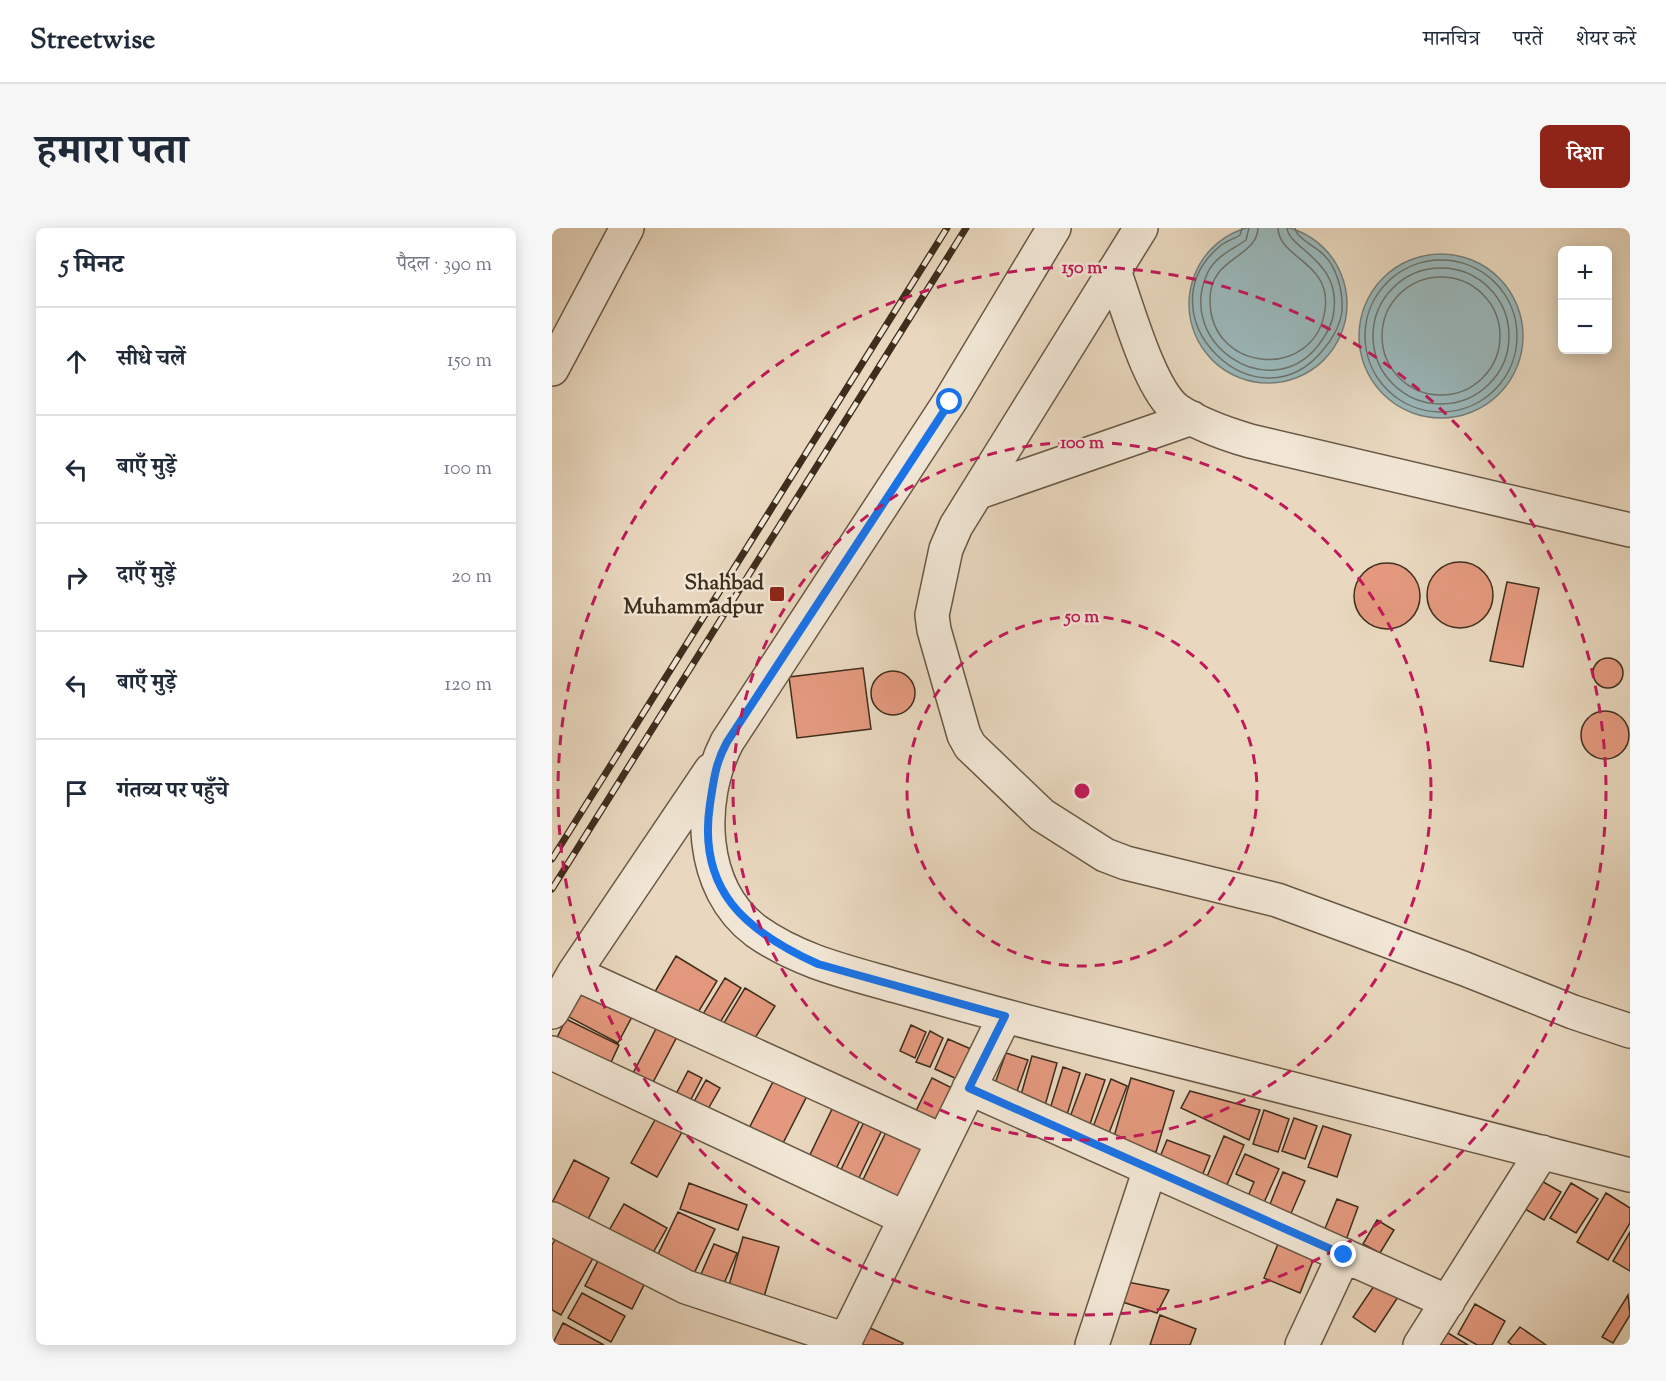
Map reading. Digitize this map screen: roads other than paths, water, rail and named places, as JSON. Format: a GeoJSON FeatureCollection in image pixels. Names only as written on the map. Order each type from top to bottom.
{"type":"FeatureCollection","features":[{"type":"Feature","properties":{"kind":"street"},"geometry":{"type":"LineString","coordinates":[[552,369],[627,228]]}},
{"type":"Feature","properties":{"kind":"street"},"geometry":{"type":"LineString","coordinates":[[552,1012],[574,973],[716,764],[733,732],[950,402],[1054,228]]}},
{"type":"Feature","properties":{"kind":"street"},"geometry":{"type":"LineString","coordinates":[[1142,228],[1052,368],[979,492],[956,526],[946,549],[933,603],[934,630],[958,723],[970,746],[1042,815],[1106,855],[1126,863],[1277,900],[1465,969],[1573,1012],[1630,1031]]}},
{"type":"Feature","properties":{"kind":"street"},"geometry":{"type":"LineString","coordinates":[[1114,270],[1158,386],[1176,409],[1192,418],[1250,441],[1630,530]]}},
{"type":"Feature","properties":{"kind":"street"},"geometry":{"type":"LineString","coordinates":[[979,492],[1192,418]]}},
{"type":"Feature","properties":{"kind":"street"},"geometry":{"type":"LineString","coordinates":[[716,764],[707,827],[712,871],[738,913],[755,930],[790,951],[818,964],[1005,1016],[1630,1174]]}},
{"type":"Feature","properties":{"kind":"street"},"geometry":{"type":"LineString","coordinates":[[574,973],[943,1141]]}},
{"type":"Feature","properties":{"kind":"street"},"geometry":{"type":"LineString","coordinates":[[552,1219],[686,1287],[844,1342],[1005,1016]]}},
{"type":"Feature","properties":{"kind":"street"},"geometry":{"type":"LineString","coordinates":[[552,1053],[905,1218]]}},
{"type":"Feature","properties":{"kind":"street"},"geometry":{"type":"LineString","coordinates":[[969,1088],[1448,1302]]}},
{"type":"Feature","properties":{"kind":"street"},"geometry":{"type":"LineString","coordinates":[[1420,1345],[1542,1152]]}},
{"type":"Feature","properties":{"kind":"street"},"geometry":{"type":"LineString","coordinates":[[1092,1345],[1150,1169]]}},
{"type":"Feature","properties":{"kind":"street"},"geometry":{"type":"LineString","coordinates":[[1302,1345],[1344,1255]]}},
{"type":"Feature","properties":{"kind":"water"},"geometry":{"type":"Polygon","coordinates":[[[1268,225],[1284,226],[1298,231],[1312,238],[1324,248],[1334,260],[1341,274],[1346,288],[1346,320],[1341,334],[1334,348],[1324,360],[1312,370],[1298,377],[1284,382],[1268,383],[1252,382],[1238,377],[1224,370],[1212,360],[1202,348],[1195,334],[1190,320],[1189,304],[1190,288],[1195,274],[1202,260],[1212,248],[1224,238],[1238,231],[1252,226],[1268,225]]]}},
{"type":"Feature","properties":{"kind":"water"},"geometry":{"type":"Polygon","coordinates":[[[1441,254],[1472,260],[1499,278],[1517,305],[1523,336],[1517,367],[1499,394],[1472,412],[1441,418],[1410,412],[1383,394],[1365,367],[1359,336],[1365,305],[1383,278],[1410,260],[1441,254]]]}},
{"type":"Feature","properties":{"kind":"railway"},"geometry":{"type":"LineString","coordinates":[[552,859],[947,228]]}},
{"type":"Feature","properties":{"kind":"railway"},"geometry":{"type":"LineString","coordinates":[[552,889],[966,228]]}},
{"type":"Feature","properties":{"kind":"place","name":"Shahbad Muhammadpur"},"geometry":{"type":"Point","coordinates":[777,594]}}]}
